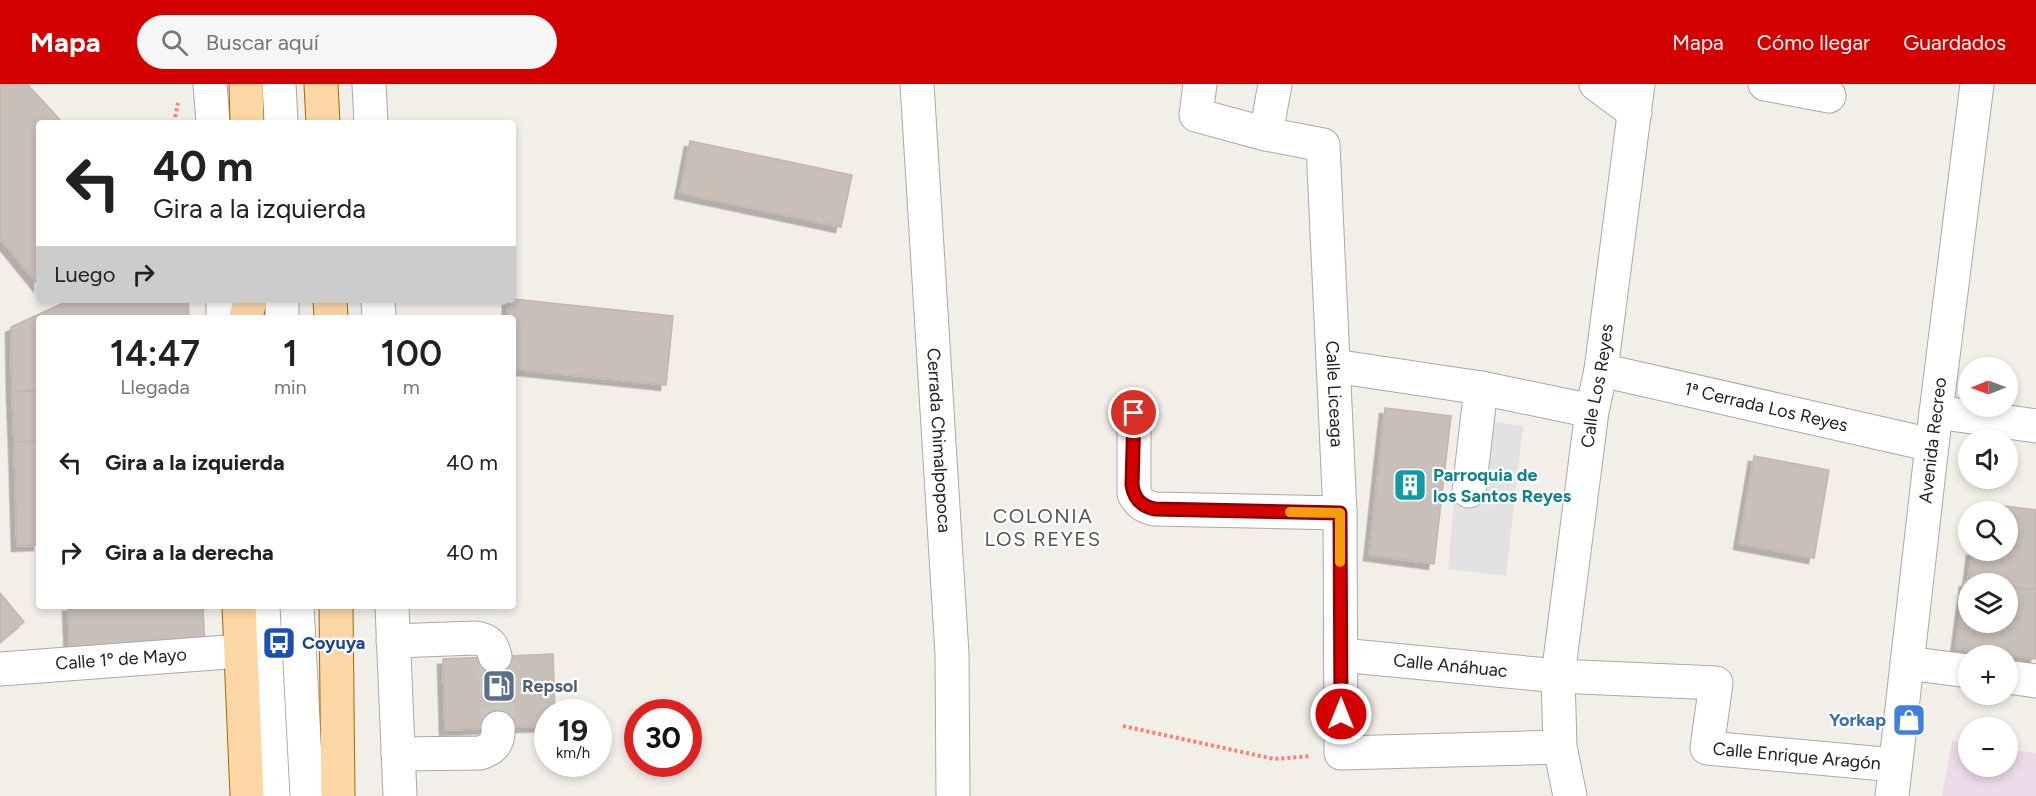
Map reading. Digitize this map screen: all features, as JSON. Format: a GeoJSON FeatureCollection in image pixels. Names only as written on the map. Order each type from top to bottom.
{"type":"FeatureCollection","features":[{"type":"Feature","properties":{"kind":"main road"},"geometry":{"type":"LineString","coordinates":[[246,84],[247,120]]}},
{"type":"Feature","properties":{"kind":"main road"},"geometry":{"type":"LineString","coordinates":[[321,84],[323,120]]}},
{"type":"Feature","properties":{"kind":"main road"},"geometry":{"type":"LineString","coordinates":[[239,609],[247,796]]}},
{"type":"Feature","properties":{"kind":"main road"},"geometry":{"type":"LineString","coordinates":[[336,609],[338,796]]}},
{"type":"Feature","properties":{"kind":"street"},"geometry":{"type":"LineString","coordinates":[[210,84],[213,120]]}},
{"type":"Feature","properties":{"kind":"street"},"geometry":{"type":"LineString","coordinates":[[279,84],[280,120]]}},
{"type":"Feature","properties":{"kind":"street"},"geometry":{"type":"LineString","coordinates":[[369,84],[371,120]]}},
{"type":"Feature","properties":{"kind":"street","name":"Cerrada Chimalpopoca"},"geometry":{"type":"LineString","coordinates":[[917,84],[952,654],[953,796]]}},
{"type":"Feature","properties":{"kind":"street"},"geometry":{"type":"LineString","coordinates":[[1198,100],[1266,134],[1275,84]]}},
{"type":"Feature","properties":{"kind":"street"},"geometry":{"type":"LineString","coordinates":[[1596,84],[1636,99]]}},
{"type":"Feature","properties":{"kind":"street"},"geometry":{"type":"LineString","coordinates":[[1765,84],[1829,96]]}},
{"type":"Feature","properties":{"kind":"street","name":"Avenida Recreo"},"geometry":{"type":"LineString","coordinates":[[1894,780],[1932,445],[1977,84]]}},
{"type":"Feature","properties":{"kind":"street","name":"Calle Los Reyes"},"geometry":{"type":"LineString","coordinates":[[1570,796],[1560,747],[1558,676],[1592,411],[1601,370],[1636,99]]}},
{"type":"Feature","properties":{"kind":"street","name":"Calle Liceaga"},"geometry":{"type":"LineString","coordinates":[[1266,134],[1323,145],[1340,513],[1341,753]]}},
{"type":"Feature","properties":{"kind":"street"},"geometry":{"type":"LineString","coordinates":[[1334,366],[1481,388],[1592,411]]}},
{"type":"Feature","properties":{"kind":"street","name":"1ª Cerrada Los Reyes"},"geometry":{"type":"LineString","coordinates":[[1601,370],[1932,445]]}},
{"type":"Feature","properties":{"kind":"street"},"geometry":{"type":"LineString","coordinates":[[1469,491],[1481,388]]}},
{"type":"Feature","properties":{"kind":"street"},"geometry":{"type":"LineString","coordinates":[[1936,412],[2036,426]]}},
{"type":"Feature","properties":{"kind":"street"},"geometry":{"type":"LineString","coordinates":[[1134,413],[1132,485],[1139,502],[1146,507],[1340,513]]}},
{"type":"Feature","properties":{"kind":"street"},"geometry":{"type":"LineString","coordinates":[[263,609],[273,796]]}},
{"type":"Feature","properties":{"kind":"street"},"geometry":{"type":"LineString","coordinates":[[297,609],[307,796]]}},
{"type":"Feature","properties":{"kind":"street"},"geometry":{"type":"LineString","coordinates":[[392,609],[400,796]]}},
{"type":"Feature","properties":{"kind":"street"},"geometry":{"type":"LineString","coordinates":[[393,641],[485,639],[492,646],[495,656]]}},
{"type":"Feature","properties":{"kind":"street","name":"Calle 1º de Mayo"},"geometry":{"type":"LineString","coordinates":[[0,669],[241,651]]}},
{"type":"Feature","properties":{"kind":"street","name":"Calle Anáhuac"},"geometry":{"type":"LineString","coordinates":[[1341,655],[1558,676]]}},
{"type":"Feature","properties":{"kind":"street"},"geometry":{"type":"LineString","coordinates":[[1907,663],[1958,670]]}},
{"type":"Feature","properties":{"kind":"street","name":"Calle Enrique Aragón"},"geometry":{"type":"LineString","coordinates":[[1558,676],[1716,683],[1707,748],[1894,780]]}},
{"type":"Feature","properties":{"kind":"street"},"geometry":{"type":"LineString","coordinates":[[2018,679],[2036,681]]}},
{"type":"Feature","properties":{"kind":"street"},"geometry":{"type":"LineString","coordinates":[[398,754],[480,753],[489,750],[496,743],[498,728]]}},
{"type":"Feature","properties":{"kind":"street"},"geometry":{"type":"LineString","coordinates":[[1341,753],[1560,747]]}},
{"type":"Feature","properties":{"kind":"path"},"geometry":{"type":"LineString","coordinates":[[1123,726],[1274,759],[1341,753]]}},
{"type":"Feature","properties":{"kind":"shaded area"},"geometry":{"type":"Polygon","coordinates":[[[1461,417],[1523,426],[1506,576],[1448,569],[1461,417]]]}},
{"type":"Feature","properties":{"kind":"shaded area"},"geometry":{"type":"Polygon","coordinates":[[[1952,741],[1958,742],[1958,777],[2018,777],[2018,751],[2036,753],[2036,796],[1942,796],[1952,741]]]}},
{"type":"Feature","properties":{"kind":"building"},"geometry":{"type":"Polygon","coordinates":[[[0,84],[27,84],[60,120],[36,120],[36,282],[0,238],[0,84]]]}},
{"type":"Feature","properties":{"kind":"building"},"geometry":{"type":"Polygon","coordinates":[[[690,141],[852,175],[841,227],[680,193],[690,141]]]}},
{"type":"Feature","properties":{"kind":"building"},"geometry":{"type":"Polygon","coordinates":[[[516,299],[673,316],[666,385],[516,369],[516,315],[507,315],[508,303],[516,303],[516,299]]]}},
{"type":"Feature","properties":{"kind":"building"},"geometry":{"type":"Polygon","coordinates":[[[63,303],[188,303],[189,315],[37,315],[63,303]]]}},
{"type":"Feature","properties":{"kind":"building"},"geometry":{"type":"Polygon","coordinates":[[[36,316],[36,389],[12,392],[11,327],[36,316]]]}},
{"type":"Feature","properties":{"kind":"building"},"geometry":{"type":"Polygon","coordinates":[[[36,391],[36,441],[14,442],[12,392],[36,391]]]}},
{"type":"Feature","properties":{"kind":"building","name":"Parroquia de los Santos Reyes"},"geometry":{"type":"Polygon","coordinates":[[[1385,408],[1451,416],[1434,564],[1369,555],[1385,408]]]}},
{"type":"Feature","properties":{"kind":"building"},"geometry":{"type":"Polygon","coordinates":[[[36,441],[36,545],[17,546],[14,442],[36,441]]]}},
{"type":"Feature","properties":{"kind":"building"},"geometry":{"type":"Polygon","coordinates":[[[1754,456],[1829,470],[1814,558],[1739,544],[1754,456]]]}},
{"type":"Feature","properties":{"kind":"building"},"geometry":{"type":"Polygon","coordinates":[[[2018,508],[2036,510],[2036,590],[2018,588],[2018,573],[1969,573],[1971,561],[2018,561],[2018,508]]]}},
{"type":"Feature","properties":{"kind":"building"},"geometry":{"type":"Polygon","coordinates":[[[2018,588],[2036,590],[2036,659],[2018,657],[2018,645],[1958,645],[1958,648],[1956,648],[1958,633],[2018,633],[2018,588]]]}},
{"type":"Feature","properties":{"kind":"building"},"geometry":{"type":"Polygon","coordinates":[[[0,593],[24,622],[0,642],[0,593]]]}},
{"type":"Feature","properties":{"kind":"building"},"geometry":{"type":"Polygon","coordinates":[[[68,609],[203,609],[205,648],[70,655],[68,609]]]}},
{"type":"Feature","properties":{"kind":"building","name":"Repsol"},"geometry":{"type":"Polygon","coordinates":[[[553,654],[555,699],[534,699],[534,727],[445,730],[443,659],[553,654]]]}},
{"type":"Feature","properties":{"kind":"tunnel"},"geometry":{"type":"LineString","coordinates":[[495,656],[498,728]]}},
{"type":"Feature","properties":{"kind":"slow traffic"},"geometry":{"type":"LineString","coordinates":[[1290,512],[1340,513],[1340,562]]}},
{"type":"Feature","properties":{"kind":"place","name":"Parroquia de los Santos Reyes"},"geometry":{"type":"Point","coordinates":[1410,485]}},
{"type":"Feature","properties":{"kind":"place","name":"Coyuya"},"geometry":{"type":"Point","coordinates":[279,643]}},
{"type":"Feature","properties":{"kind":"place","name":"Repsol"},"geometry":{"type":"Point","coordinates":[499,686]}},
{"type":"Feature","properties":{"kind":"place","name":"Yorkap"},"geometry":{"type":"Point","coordinates":[1909,720]}},
{"type":"Feature","properties":{"kind":"district","name":"COLONIA LOS REYES"},"geometry":{"type":"Point","coordinates":[1043,528]}},
{"type":"Feature","properties":{"kind":"route"},"geometry":{"type":"LineString","coordinates":[[1134,413],[1132,485],[1139,502],[1146,507],[1340,513],[1341,714]]}}]}
